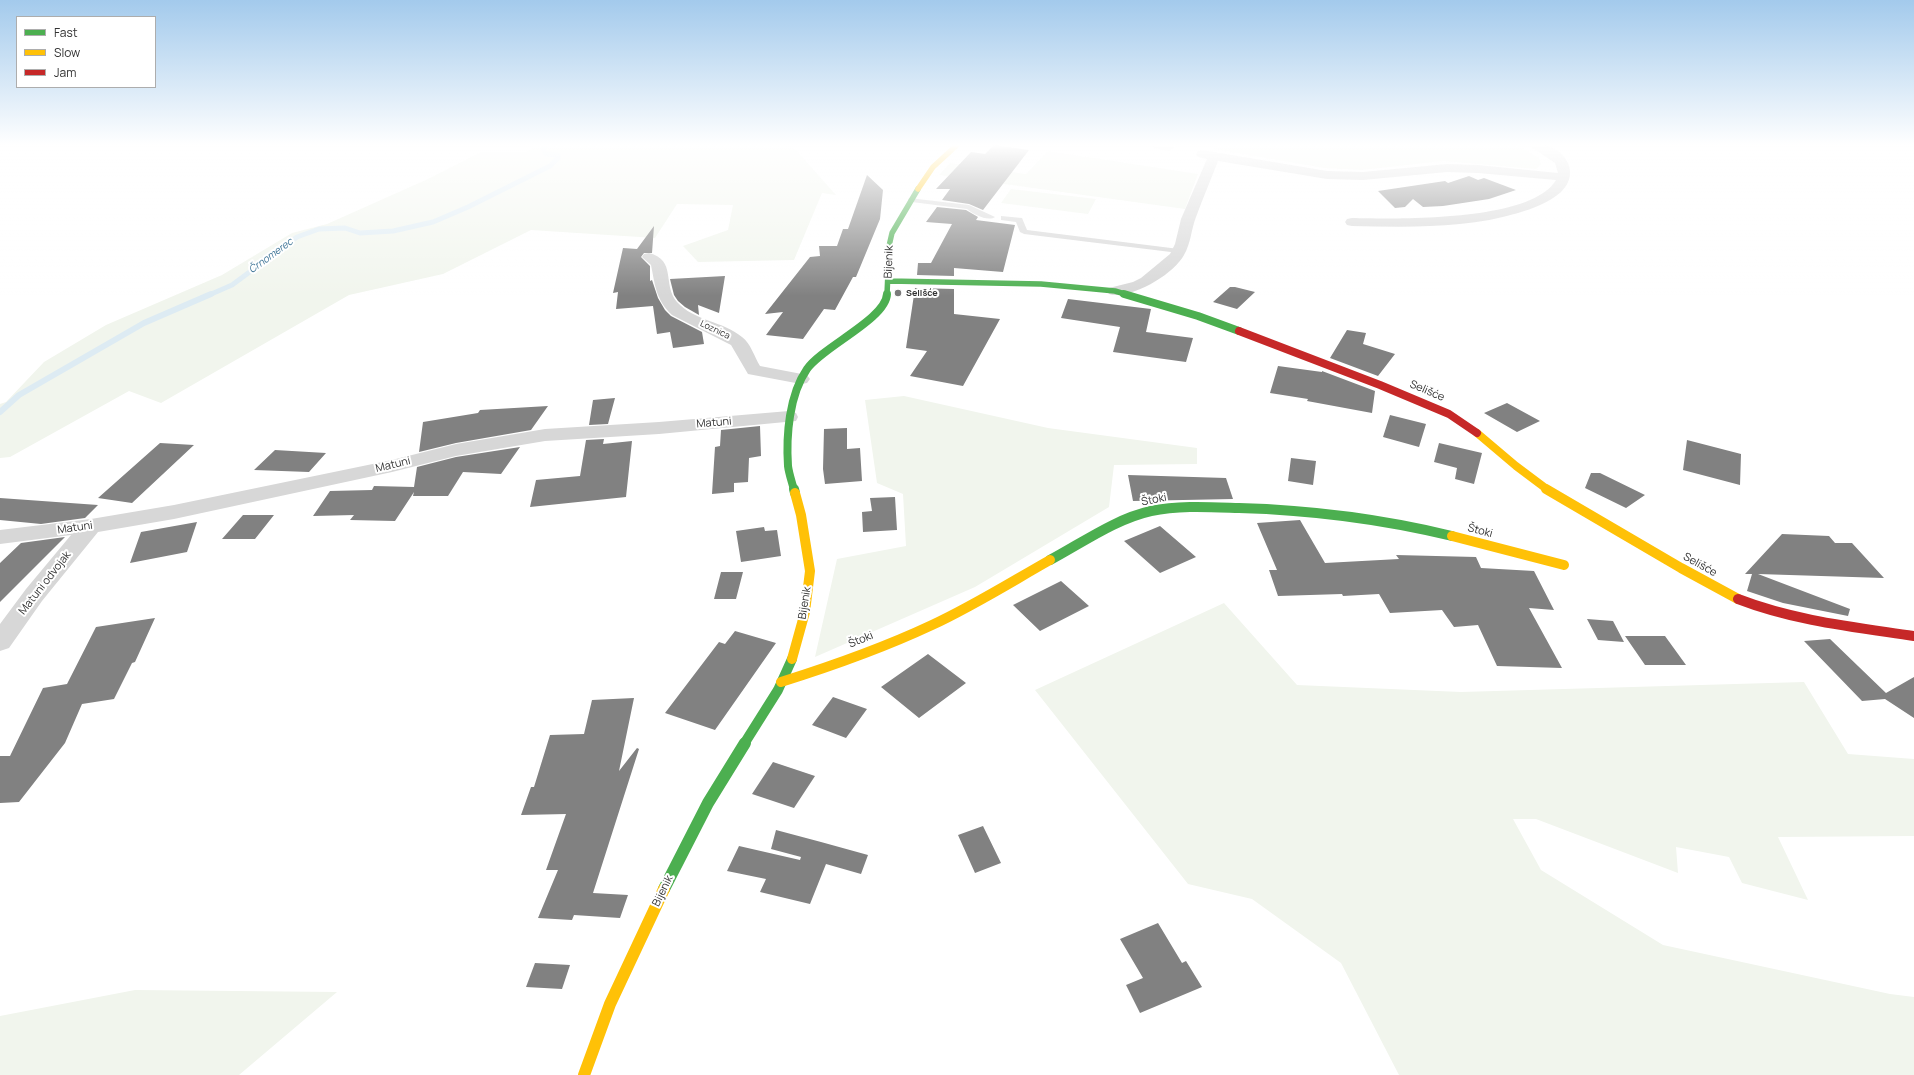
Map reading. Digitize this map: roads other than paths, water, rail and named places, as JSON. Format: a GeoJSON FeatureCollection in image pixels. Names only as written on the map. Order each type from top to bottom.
{"type":"FeatureCollection","features":[{"type":"Feature","properties":{"kind":"street","name":"Bijenik"},"geometry":{"type":"LineString","coordinates":[[584,1075],[610,1004],[680,856],[710,799],[767,709],[791,660],[805,612],[810,571],[802,515],[788,467],[789,417],[795,394],[807,369],[829,349],[879,312],[887,297],[889,281],[888,246],[892,233],[915,195]]}},
{"type":"Feature","properties":{"kind":"street"},"geometry":{"type":"LineString","coordinates":[[1115,291],[1139,285],[1147,281],[1167,265],[1179,250],[1195,195]]}},
{"type":"Feature","properties":{"kind":"street"},"geometry":{"type":"LineString","coordinates":[[1352,222],[1431,222],[1472,218],[1506,212],[1533,204],[1549,195]]}},
{"type":"Feature","properties":{"kind":"street","name":"Loznica"},"geometry":{"type":"LineString","coordinates":[[649,257],[659,265],[665,296],[678,311],[737,342],[742,347],[754,370],[801,379]]}},
{"type":"Feature","properties":{"kind":"street","name":"Selišće"},"geometry":{"type":"LineString","coordinates":[[889,281],[1040,284],[1115,291],[1144,299],[1255,336],[1408,396],[1449,414],[1472,430],[1551,492],[1681,568],[1752,605],[1798,618],[1914,636]]}},
{"type":"Feature","properties":{"kind":"street","name":"Matuni"},"geometry":{"type":"LineString","coordinates":[[0,537],[92,526],[174,512],[392,466],[456,450],[545,435],[659,428],[789,417]]}},
{"type":"Feature","properties":{"kind":"street","name":"Štoki"},"geometry":{"type":"LineString","coordinates":[[781,682],[826,668],[916,632],[963,609],[1106,530],[1150,511],[1187,507],[1254,508],[1356,517],[1422,528],[1564,565]]}},
{"type":"Feature","properties":{"kind":"street","name":"Matuni odvojak"},"geometry":{"type":"LineString","coordinates":[[0,642],[39,589],[92,526]]}},
{"type":"Feature","properties":{"kind":"lane"},"geometry":{"type":"LineString","coordinates":[[912,200],[969,207],[976,212],[992,217]]}},
{"type":"Feature","properties":{"kind":"lane"},"geometry":{"type":"LineString","coordinates":[[1004,218],[1019,220],[1024,232],[1179,250]]}},
{"type":"Feature","properties":{"kind":"waterway","name":"Črnomerec"},"geometry":{"type":"LineString","coordinates":[[209,295],[232,285],[297,237],[319,229],[345,228],[360,233],[393,231],[433,222],[492,195]]}},
{"type":"Feature","properties":{"kind":"waterway","name":"Črnomerec"},"geometry":{"type":"LineString","coordinates":[[0,412],[19,395],[144,323],[211,294]]}},
{"type":"Feature","properties":{"kind":"place","name":"Selišće"},"geometry":{"type":"Point","coordinates":[898,293]}}]}
